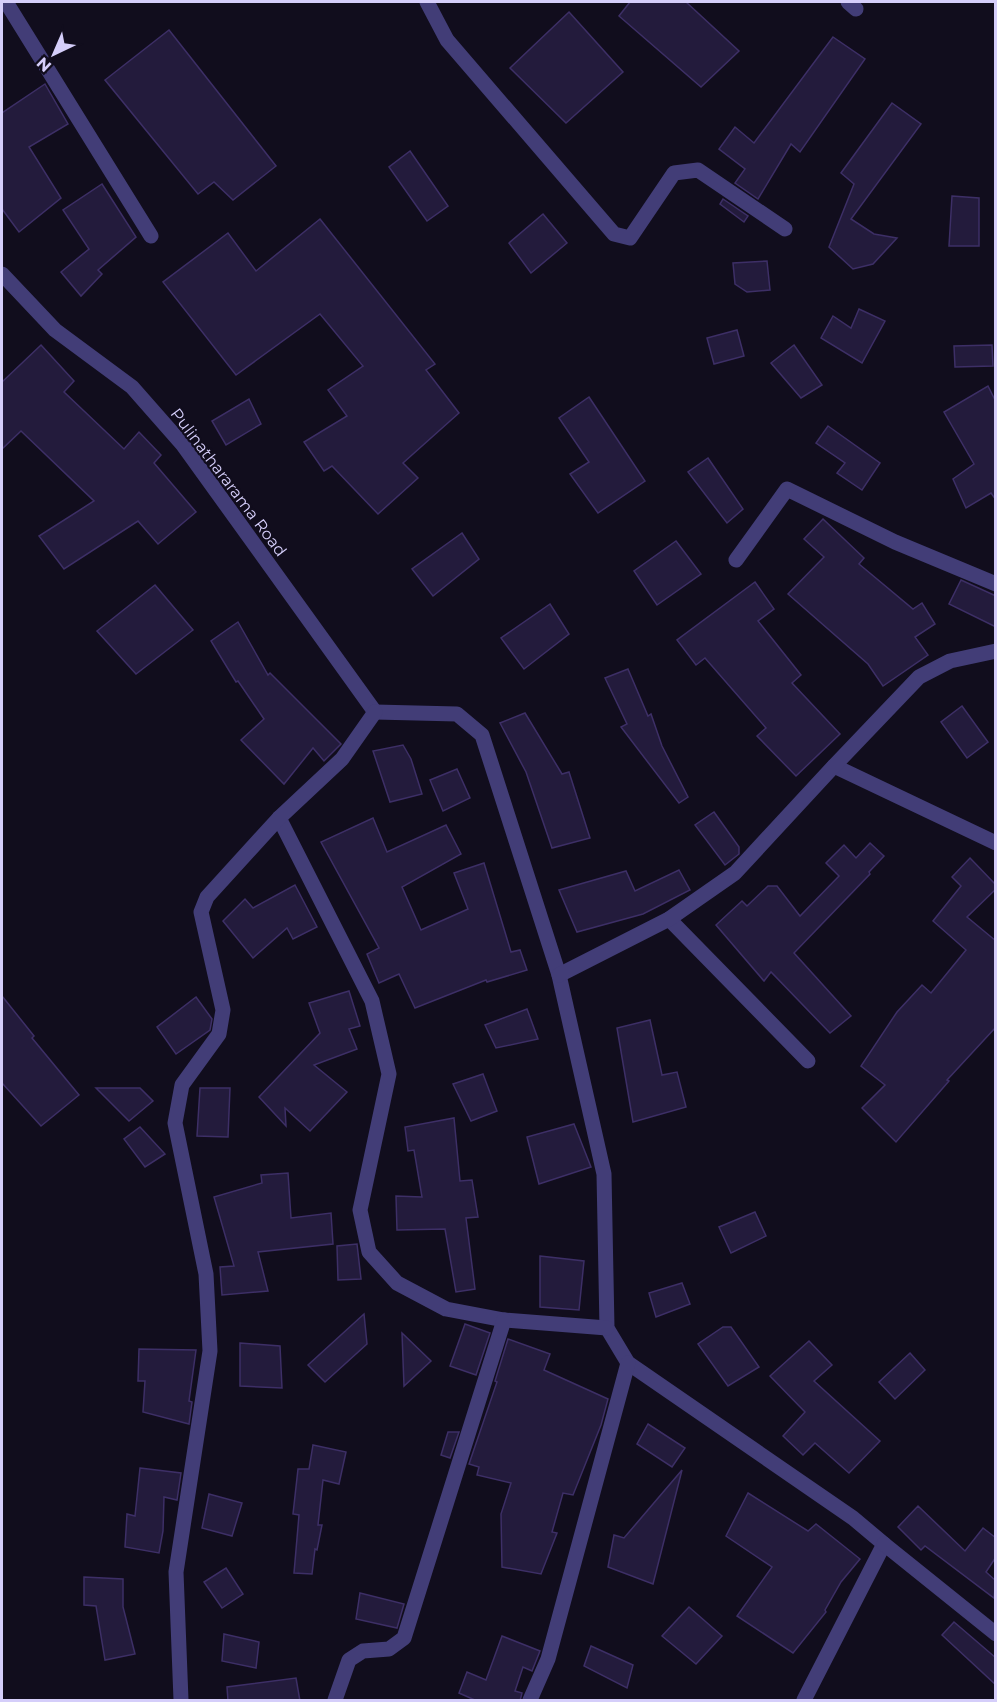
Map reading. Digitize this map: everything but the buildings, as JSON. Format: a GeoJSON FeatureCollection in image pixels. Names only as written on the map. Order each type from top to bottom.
{"type":"FeatureCollection","features":[{"type":"Feature","properties":{"kind":"street"},"geometry":{"type":"LineString","coordinates":[[6,2],[152,236]]}},
{"type":"Feature","properties":{"kind":"street"},"geometry":{"type":"LineString","coordinates":[[427,2],[447,40],[614,234],[630,238],[674,173],[699,170],[785,229]]}},
{"type":"Feature","properties":{"kind":"street","name":"Pulinathararama Road"},"geometry":{"type":"LineString","coordinates":[[2,274],[55,330],[132,387],[183,445],[375,712]]}},
{"type":"Feature","properties":{"kind":"street"},"geometry":{"type":"LineString","coordinates":[[736,560],[787,489],[894,542],[996,584]]}},
{"type":"Feature","properties":{"kind":"street"},"geometry":{"type":"LineString","coordinates":[[559,975],[669,919],[735,873],[919,677],[950,661],[996,651]]}},
{"type":"Feature","properties":{"kind":"street"},"geometry":{"type":"LineString","coordinates":[[182,1701],[176,1572],[210,1351],[206,1274],[175,1123],[182,1085],[219,1034],[223,1010],[201,912],[207,897],[279,818],[342,759],[375,712],[457,714],[482,735],[559,975],[604,1174],[607,1328],[628,1363],[853,1518],[996,1634]]}},
{"type":"Feature","properties":{"kind":"street"},"geometry":{"type":"LineString","coordinates":[[834,766],[996,843]]}},
{"type":"Feature","properties":{"kind":"street"},"geometry":{"type":"LineString","coordinates":[[279,818],[372,1001],[389,1074],[360,1210],[369,1252],[397,1283],[446,1309],[504,1320],[607,1328]]}},
{"type":"Feature","properties":{"kind":"street"},"geometry":{"type":"LineString","coordinates":[[669,919],[808,1061]]}},
{"type":"Feature","properties":{"kind":"street"},"geometry":{"type":"LineString","coordinates":[[335,1701],[349,1660],[363,1651],[389,1649],[404,1638],[504,1320]]}},
{"type":"Feature","properties":{"kind":"street"},"geometry":{"type":"LineString","coordinates":[[530,1701],[548,1659],[628,1363]]}},
{"type":"Feature","properties":{"kind":"street"},"geometry":{"type":"LineString","coordinates":[[804,1701],[884,1544]]}}]}
